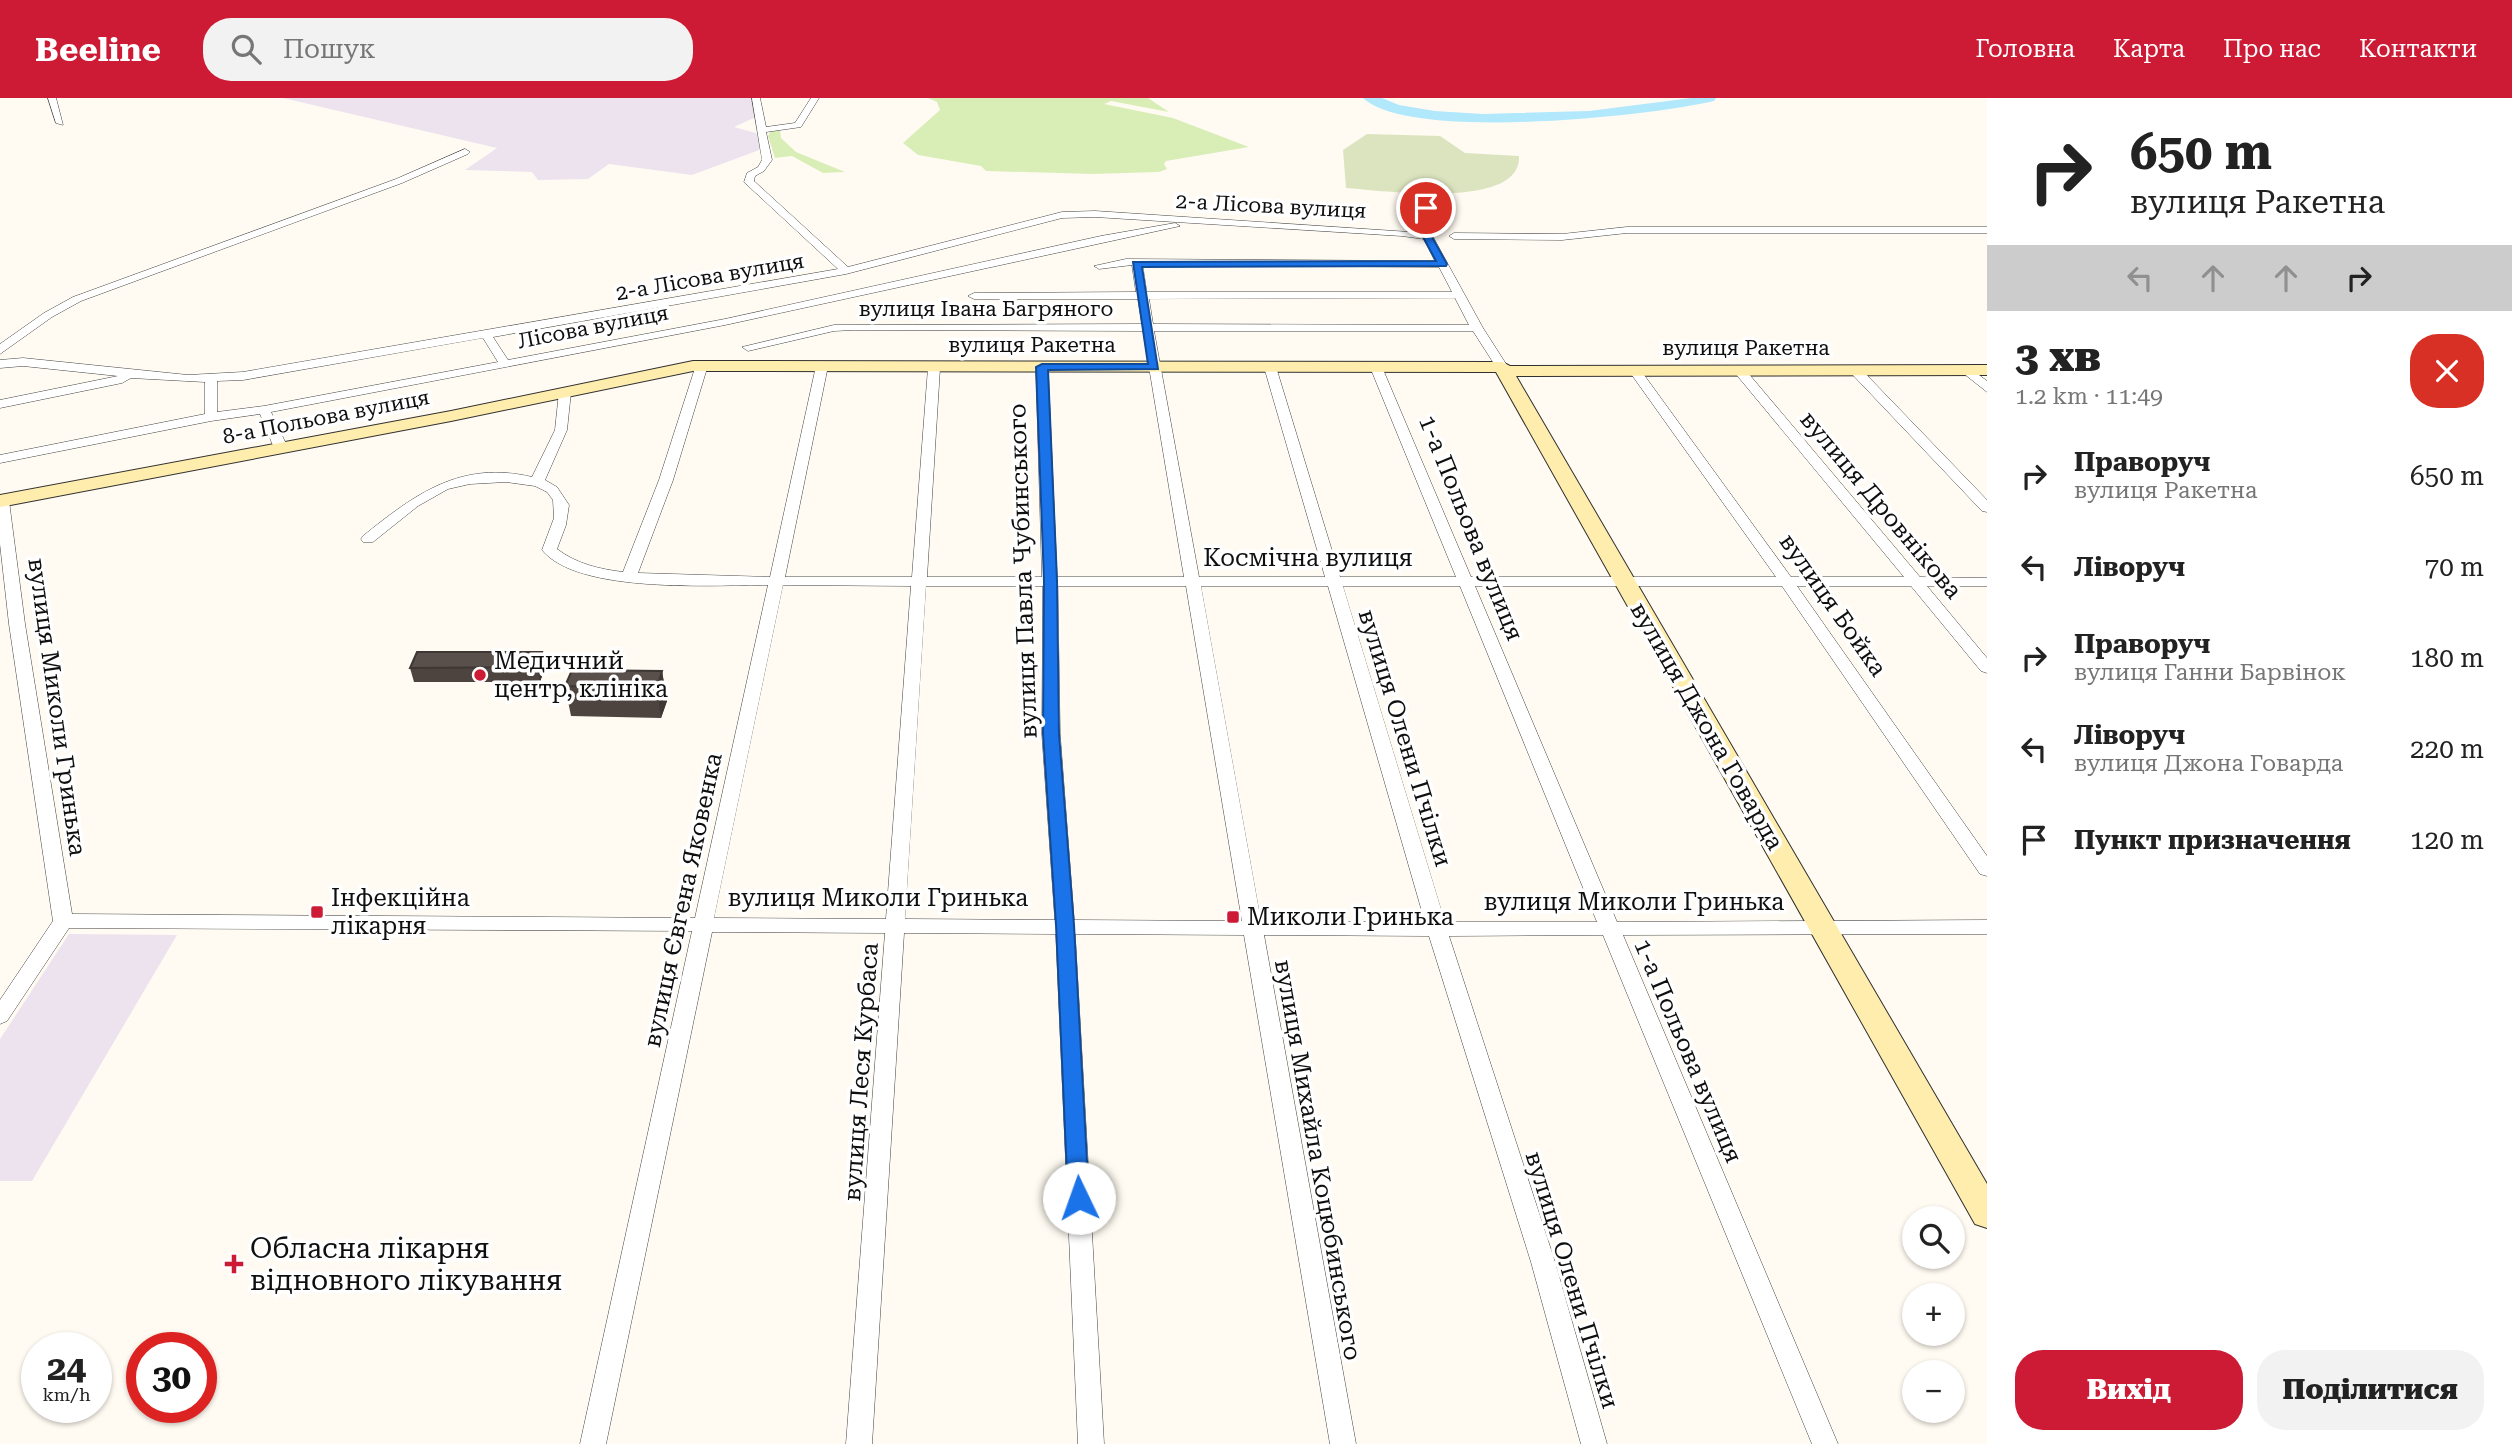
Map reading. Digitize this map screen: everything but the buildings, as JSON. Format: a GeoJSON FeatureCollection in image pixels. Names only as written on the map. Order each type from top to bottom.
{"type":"FeatureCollection","features":[{"type":"Feature","properties":{"kind":"street"},"geometry":{"type":"LineString","coordinates":[[52,98],[60,123]]}},
{"type":"Feature","properties":{"kind":"street"},"geometry":{"type":"LineString","coordinates":[[756,98],[767,160],[761,169],[750,175],[749,182],[846,271]]}},
{"type":"Feature","properties":{"kind":"street"},"geometry":{"type":"LineString","coordinates":[[763,130],[798,125],[815,98]]}},
{"type":"Feature","properties":{"kind":"street"},"geometry":{"type":"LineString","coordinates":[[0,350],[48,315],[77,299],[399,181],[465,152]]}},
{"type":"Feature","properties":{"kind":"street"},"geometry":{"type":"LineString","coordinates":[[1418,202],[1426,208],[1430,233],[1427,237]]}},
{"type":"Feature","properties":{"kind":"street","name":"2-а Лісова вулиця"},"geometry":{"type":"LineString","coordinates":[[0,404],[122,379],[128,373],[211,379],[243,376],[818,278],[1062,215],[1095,214],[1407,233],[1427,237]]}},
{"type":"Feature","properties":{"kind":"street","name":"Лісова вулиця"},"geometry":{"type":"LineString","coordinates":[[0,459],[725,322],[1191,221]]}},
{"type":"Feature","properties":{"kind":"street"},"geometry":{"type":"LineString","coordinates":[[1454,236],[1562,237],[1627,230],[1987,230]]}},
{"type":"Feature","properties":{"kind":"street","name":"вулиця Джона Говарда"},"geometry":{"type":"LineString","coordinates":[[1427,237],[1987,1214]]}},
{"type":"Feature","properties":{"kind":"street"},"geometry":{"type":"LineString","coordinates":[[1098,266],[1122,262],[1442,264]]}},
{"type":"Feature","properties":{"kind":"street","name":"вулиця Михайла Коцюбинського"},"geometry":{"type":"LineString","coordinates":[[1137,264],[1343,1444]]}},
{"type":"Feature","properties":{"kind":"street"},"geometry":{"type":"LineString","coordinates":[[818,278],[842,296]]}},
{"type":"Feature","properties":{"kind":"street"},"geometry":{"type":"LineString","coordinates":[[974,296],[1461,295]]}},
{"type":"Feature","properties":{"kind":"street"},"geometry":{"type":"LineString","coordinates":[[725,322],[741,339],[744,365]]}},
{"type":"Feature","properties":{"kind":"street","name":"вулиця Івана Багряного"},"geometry":{"type":"LineString","coordinates":[[741,339],[842,327],[1477,328]]}},
{"type":"Feature","properties":{"kind":"street"},"geometry":{"type":"LineString","coordinates":[[486,334],[505,364]]}},
{"type":"Feature","properties":{"kind":"street"},"geometry":{"type":"LineString","coordinates":[[0,364],[23,362],[128,373]]}},
{"type":"Feature","properties":{"kind":"street"},"geometry":{"type":"LineString","coordinates":[[629,577],[666,480],[702,365]]}},
{"type":"Feature","properties":{"kind":"street","name":"вулиця Ракетна"},"geometry":{"type":"LineString","coordinates":[[565,391],[702,365],[1987,370]]}},
{"type":"Feature","properties":{"kind":"street","name":"вулиця Євгена Яковенка"},"geometry":{"type":"LineString","coordinates":[[593,1444],[822,366]]}},
{"type":"Feature","properties":{"kind":"street","name":"вулиця Павла Чубинського"},"geometry":{"type":"LineString","coordinates":[[1042,367],[1050,581],[1051,734],[1065,925],[1091,1444]]}},
{"type":"Feature","properties":{"kind":"street","name":"вулиця Олени Пчілки"},"geometry":{"type":"LineString","coordinates":[[1270,367],[1437,929],[1544,1262],[1594,1444]]}},
{"type":"Feature","properties":{"kind":"street","name":"1-а Польова вулиця"},"geometry":{"type":"LineString","coordinates":[[1376,367],[1607,927],[1825,1444]]}},
{"type":"Feature","properties":{"kind":"street","name":"вулиця Леся Курбаса"},"geometry":{"type":"LineString","coordinates":[[859,1444],[934,368]]}},
{"type":"Feature","properties":{"kind":"street","name":"вулиця Бойка"},"geometry":{"type":"LineString","coordinates":[[1635,370],[1987,870]]}},
{"type":"Feature","properties":{"kind":"street","name":"вулиця Дровнікова"},"geometry":{"type":"LineString","coordinates":[[1740,370],[1987,668]]}},
{"type":"Feature","properties":{"kind":"street"},"geometry":{"type":"LineString","coordinates":[[1855,370],[1987,508]]}},
{"type":"Feature","properties":{"kind":"street"},"geometry":{"type":"LineString","coordinates":[[1967,370],[1987,388]]}},
{"type":"Feature","properties":{"kind":"street"},"geometry":{"type":"LineString","coordinates":[[211,379],[211,417]]}},
{"type":"Feature","properties":{"kind":"street"},"geometry":{"type":"LineString","coordinates":[[368,539],[426,495],[456,481],[481,478],[537,482],[561,430],[565,391]]}},
{"type":"Feature","properties":{"kind":"street","name":"8-а Польова вулиця"},"geometry":{"type":"LineString","coordinates":[[1,501],[281,449],[565,391]]}},
{"type":"Feature","properties":{"kind":"street"},"geometry":{"type":"LineString","coordinates":[[264,410],[281,449]]}},
{"type":"Feature","properties":{"kind":"street","name":"Космічна вулиця"},"geometry":{"type":"LineString","coordinates":[[537,482],[560,498],[563,510],[549,550],[554,557],[581,569],[629,577],[778,581],[1788,584],[1987,582]]}},
{"type":"Feature","properties":{"kind":"street","name":"вулиця Миколи Гринька"},"geometry":{"type":"LineString","coordinates":[[1,501],[17,624],[63,921],[1437,929],[1987,927]]}},
{"type":"Feature","properties":{"kind":"street"},"geometry":{"type":"LineString","coordinates":[[0,1016],[63,921]]}},
{"type":"Feature","properties":{"kind":"shaded area"},"geometry":{"type":"Polygon","coordinates":[[[283,98],[750,98],[756,117],[734,127],[756,133],[762,149],[692,175],[609,164],[588,179],[538,180],[532,172],[465,170],[497,148],[283,98]]]}},
{"type":"Feature","properties":{"kind":"shaded area"},"geometry":{"type":"Polygon","coordinates":[[[69,934],[177,935],[32,1181],[0,1181],[0,1039],[69,934]]]}},
{"type":"Feature","properties":{"kind":"green space"},"geometry":{"type":"Polygon","coordinates":[[[928,98],[1148,98],[1169,112],[1111,101],[1104,104],[1173,118],[1249,147],[1166,161],[1164,164],[1167,169],[1159,172],[1093,174],[986,171],[981,166],[918,155],[903,143],[940,110],[937,102],[928,98]]]}},
{"type":"Feature","properties":{"kind":"green space"},"geometry":{"type":"Polygon","coordinates":[[[780,130],[781,138],[796,152],[845,172],[823,173],[792,156],[775,158],[768,136],[770,132],[780,130]]]}},
{"type":"Feature","properties":{"kind":"green space"},"geometry":{"type":"Polygon","coordinates":[[[1367,134],[1440,136],[1465,153],[1519,156],[1514,173],[1498,184],[1474,191],[1416,193],[1346,188],[1343,150],[1367,134]]]}},
{"type":"Feature","properties":{"kind":"waterway"},"geometry":{"type":"LineString","coordinates":[[1370,98],[1396,108],[1435,115],[1483,118],[1589,115],[1680,105],[1709,98]]}},
{"type":"Feature","properties":{"kind":"place","name":"Медичний центр, клініка"},"geometry":{"type":"Point","coordinates":[480,675]}},
{"type":"Feature","properties":{"kind":"place","name":"Інфекційна лікарня"},"geometry":{"type":"Point","coordinates":[317,912]}},
{"type":"Feature","properties":{"kind":"place","name":"Миколи Гринька"},"geometry":{"type":"Point","coordinates":[1233,917]}},
{"type":"Feature","properties":{"kind":"place","name":"Обласна лікарня відновного лікування"},"geometry":{"type":"Point","coordinates":[234,1264]}},
{"type":"Feature","properties":{"kind":"route"},"geometry":{"type":"LineString","coordinates":[[1079,1198],[1065,925],[1051,734],[1050,581],[1042,367],[1154,367],[1137,264],[1442,264],[1427,237],[1430,233],[1426,208]]}}]}
